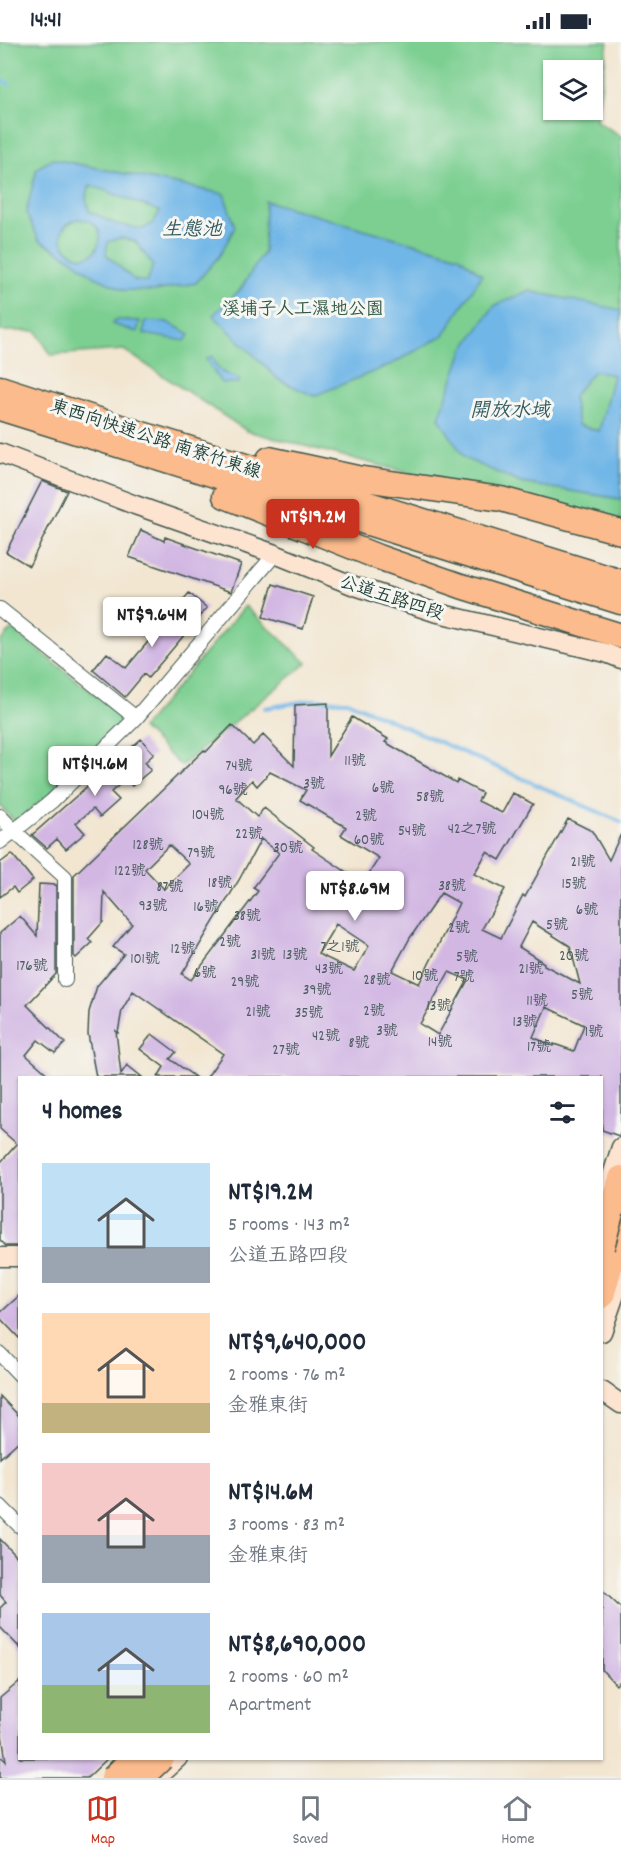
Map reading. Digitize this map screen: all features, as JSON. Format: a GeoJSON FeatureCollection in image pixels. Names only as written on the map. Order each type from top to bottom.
{"type":"FeatureCollection","features":[{"type":"Feature","properties":{"kind":"highway","name":"東西向快速公路 南寮竹東線"},"geometry":{"type":"LineString","coordinates":[[0,388],[136,442],[621,602]]}},
{"type":"Feature","properties":{"kind":"highway","name":"東西向快速公路 南寮竹東線"},"geometry":{"type":"LineString","coordinates":[[0,408],[136,442],[621,582]]}},
{"type":"Feature","properties":{"kind":"highway"},"geometry":{"type":"LineString","coordinates":[[621,532],[501,499],[357,478],[170,434],[136,442],[150,465],[170,475],[257,507],[378,557],[621,642]]}},
{"type":"Feature","properties":{"kind":"highway"},"geometry":{"type":"LineString","coordinates":[[603,1290],[621,1178]]}},
{"type":"Feature","properties":{"kind":"highway"},"geometry":{"type":"LineString","coordinates":[[603,1233],[616,1215]]}},
{"type":"Feature","properties":{"kind":"highway"},"geometry":{"type":"LineString","coordinates":[[603,1245],[616,1215]]}},
{"type":"Feature","properties":{"kind":"highway"},"geometry":{"type":"LineString","coordinates":[[603,1273],[616,1215]]}},
{"type":"Feature","properties":{"kind":"highway"},"geometry":{"type":"LineString","coordinates":[[110,1772],[130,1760]]}},
{"type":"Feature","properties":{"kind":"highway"},"geometry":{"type":"LineString","coordinates":[[110,1772],[138,1760]]}},
{"type":"Feature","properties":{"kind":"highway"},"geometry":{"type":"LineString","coordinates":[[142,1778],[152,1760]]}},
{"type":"Feature","properties":{"kind":"highway"},"geometry":{"type":"LineString","coordinates":[[142,1778],[160,1760]]}},
{"type":"Feature","properties":{"kind":"street","name":"公道五路四段"},"geometry":{"type":"LineString","coordinates":[[3,457],[275,554],[352,585],[434,612],[606,653],[621,642]]}},
{"type":"Feature","properties":{"kind":"street"},"geometry":{"type":"LineString","coordinates":[[0,842],[52,801],[136,718],[275,554]]}},
{"type":"Feature","properties":{"kind":"street"},"geometry":{"type":"LineString","coordinates":[[0,609],[136,718]]}},
{"type":"Feature","properties":{"kind":"street"},"geometry":{"type":"LineString","coordinates":[[0,816],[65,877],[65,980]]}},
{"type":"Feature","properties":{"kind":"street"},"geometry":{"type":"LineString","coordinates":[[616,1215],[621,1147]]}},
{"type":"Feature","properties":{"kind":"street"},"geometry":{"type":"LineString","coordinates":[[0,1257],[18,1257]]}},
{"type":"Feature","properties":{"kind":"street"},"geometry":{"type":"LineString","coordinates":[[603,1329],[621,1277]]}},
{"type":"Feature","properties":{"kind":"street"},"geometry":{"type":"LineString","coordinates":[[0,1354],[18,1373]]}},
{"type":"Feature","properties":{"kind":"street"},"geometry":{"type":"LineString","coordinates":[[603,1392],[621,1404]]}},
{"type":"Feature","properties":{"kind":"street"},"geometry":{"type":"LineString","coordinates":[[0,1506],[18,1524]]}},
{"type":"Feature","properties":{"kind":"street"},"geometry":{"type":"LineString","coordinates":[[156,1778],[176,1760]]}},
{"type":"Feature","properties":{"kind":"green space","name":"溪埔子人工濕地公園"},"geometry":{"type":"Polygon","coordinates":[[[0,42],[608,42],[603,75],[603,60],[543,60],[543,120],[596,120],[621,136],[621,528],[247,431],[124,350],[51,355],[36,331],[0,331],[0,42]]]}},
{"type":"Feature","properties":{"kind":"green space"},"geometry":{"type":"Polygon","coordinates":[[[245,606],[307,663],[181,766],[142,728],[245,606]]]}},
{"type":"Feature","properties":{"kind":"green space"},"geometry":{"type":"Polygon","coordinates":[[[12,629],[126,719],[48,796],[15,822],[0,806],[0,642],[12,629]]]}},
{"type":"Feature","properties":{"kind":"water","name":"生態池"},"geometry":{"type":"Polygon","coordinates":[[[53,159],[224,194],[235,227],[220,255],[196,283],[155,291],[124,290],[95,277],[67,256],[39,240],[26,213],[37,168],[53,159]],[[90,185],[86,197],[89,211],[116,224],[143,229],[153,223],[160,211],[159,211],[90,185]],[[78,219],[66,226],[62,234],[63,243],[68,250],[85,257],[93,253],[100,238],[95,225],[78,219]],[[120,238],[108,242],[106,254],[134,280],[147,282],[153,265],[135,241],[120,238]]]}},
{"type":"Feature","properties":{"kind":"water"},"geometry":{"type":"Polygon","coordinates":[[[265,201],[459,256],[482,275],[444,335],[392,364],[314,396],[279,380],[213,315],[240,290],[264,252],[265,201]]]}},
{"type":"Feature","properties":{"kind":"water","name":"開放水域"},"geometry":{"type":"Polygon","coordinates":[[[528,291],[621,310],[621,499],[521,483],[464,458],[439,418],[463,350],[494,306],[528,291]],[[594,371],[573,396],[578,425],[599,431],[613,375],[594,371]]]}},
{"type":"Feature","properties":{"kind":"water"},"geometry":{"type":"Polygon","coordinates":[[[114,320],[140,321],[137,332],[112,324],[114,320]]]}},
{"type":"Feature","properties":{"kind":"water"},"geometry":{"type":"Polygon","coordinates":[[[145,321],[167,322],[190,334],[185,341],[144,334],[145,321]]]}},
{"type":"Feature","properties":{"kind":"water"},"geometry":{"type":"Polygon","coordinates":[[[212,356],[219,369],[239,379],[239,383],[221,383],[206,359],[212,356]]]}},
{"type":"Feature","properties":{"kind":"building"},"geometry":{"type":"Polygon","coordinates":[[[42,481],[67,491],[29,566],[6,552],[42,481]]]}},
{"type":"Feature","properties":{"kind":"building"},"geometry":{"type":"Polygon","coordinates":[[[141,530],[164,541],[165,537],[241,564],[231,592],[129,557],[141,530]]]}},
{"type":"Feature","properties":{"kind":"building"},"geometry":{"type":"Polygon","coordinates":[[[273,584],[313,597],[303,629],[263,617],[273,584]]]}},
{"type":"Feature","properties":{"kind":"building"},"geometry":{"type":"Polygon","coordinates":[[[189,593],[207,608],[148,678],[144,674],[125,697],[93,670],[107,653],[126,668],[189,593]]]}},
{"type":"Feature","properties":{"kind":"building"},"geometry":{"type":"Polygon","coordinates":[[[328,703],[328,756],[352,717],[388,739],[385,742],[456,783],[457,780],[482,793],[478,801],[502,813],[513,793],[533,804],[500,860],[487,852],[474,874],[505,889],[482,929],[501,938],[523,895],[525,897],[568,819],[592,831],[609,860],[621,834],[621,1130],[619,1136],[603,1130],[603,1076],[208,1076],[223,1054],[133,991],[122,1010],[118,1033],[116,1031],[121,1074],[127,1065],[141,1076],[96,1076],[88,1034],[89,1012],[97,986],[124,954],[113,947],[132,924],[104,892],[103,922],[88,939],[92,943],[76,958],[74,956],[74,875],[232,725],[253,745],[263,735],[294,766],[295,705],[328,703]],[[270,772],[257,786],[252,780],[236,798],[257,817],[264,808],[314,847],[312,849],[363,883],[379,858],[341,835],[346,827],[300,800],[306,790],[270,772]],[[261,839],[182,974],[191,980],[258,891],[253,888],[279,853],[261,839]],[[169,845],[145,869],[164,889],[189,864],[169,845]],[[441,893],[410,938],[392,971],[419,984],[459,903],[441,893]],[[532,922],[519,947],[544,965],[580,984],[570,946],[532,922]],[[336,924],[318,954],[354,971],[369,946],[336,924]],[[449,972],[420,1024],[438,1035],[468,980],[449,972]],[[546,1007],[533,1037],[553,1046],[554,1044],[574,1051],[584,1025],[546,1007]]]}},
{"type":"Feature","properties":{"kind":"building"},"geometry":{"type":"Polygon","coordinates":[[[141,739],[154,754],[145,762],[151,770],[132,786],[126,779],[111,792],[119,800],[100,817],[93,809],[76,823],[85,833],[66,849],[57,839],[47,848],[32,835],[141,739]]]}},
{"type":"Feature","properties":{"kind":"building"},"geometry":{"type":"Polygon","coordinates":[[[12,854],[33,880],[17,893],[13,887],[0,897],[0,863],[12,854]]]}},
{"type":"Feature","properties":{"kind":"building"},"geometry":{"type":"Polygon","coordinates":[[[39,884],[56,885],[56,974],[27,1005],[65,1043],[55,1053],[38,1040],[26,1055],[50,1076],[18,1076],[18,1246],[6,1246],[0,1240],[0,1163],[17,1144],[0,1129],[0,933],[20,916],[37,936],[39,884]]]}},
{"type":"Feature","properties":{"kind":"building"},"geometry":{"type":"Polygon","coordinates":[[[152,1034],[176,1052],[170,1059],[194,1076],[159,1076],[164,1067],[140,1049],[152,1034]]]}},
{"type":"Feature","properties":{"kind":"building"},"geometry":{"type":"Polygon","coordinates":[[[18,1297],[18,1337],[0,1318],[0,1313],[18,1297]]]}},
{"type":"Feature","properties":{"kind":"building"},"geometry":{"type":"Polygon","coordinates":[[[0,1396],[18,1415],[18,1442],[0,1458],[0,1396]]]}},
{"type":"Feature","properties":{"kind":"building"},"geometry":{"type":"Polygon","coordinates":[[[0,1539],[18,1558],[18,1646],[0,1627],[0,1608],[6,1602],[0,1595],[0,1539]]]}},
{"type":"Feature","properties":{"kind":"building"},"geometry":{"type":"Polygon","coordinates":[[[603,1591],[621,1608],[621,1680],[616,1685],[603,1671],[603,1591]]]}},
{"type":"Feature","properties":{"kind":"building"},"geometry":{"type":"Polygon","coordinates":[[[18,1683],[18,1760],[106,1760],[87,1778],[0,1778],[0,1756],[6,1761],[0,1722],[0,1698],[18,1683]]]}},
{"type":"Feature","properties":{"kind":"waterway"},"geometry":{"type":"LineString","coordinates":[[0,79],[9,84]]}},
{"type":"Feature","properties":{"kind":"waterway"},"geometry":{"type":"LineString","coordinates":[[265,708],[312,700],[347,701],[621,822]]}}]}
